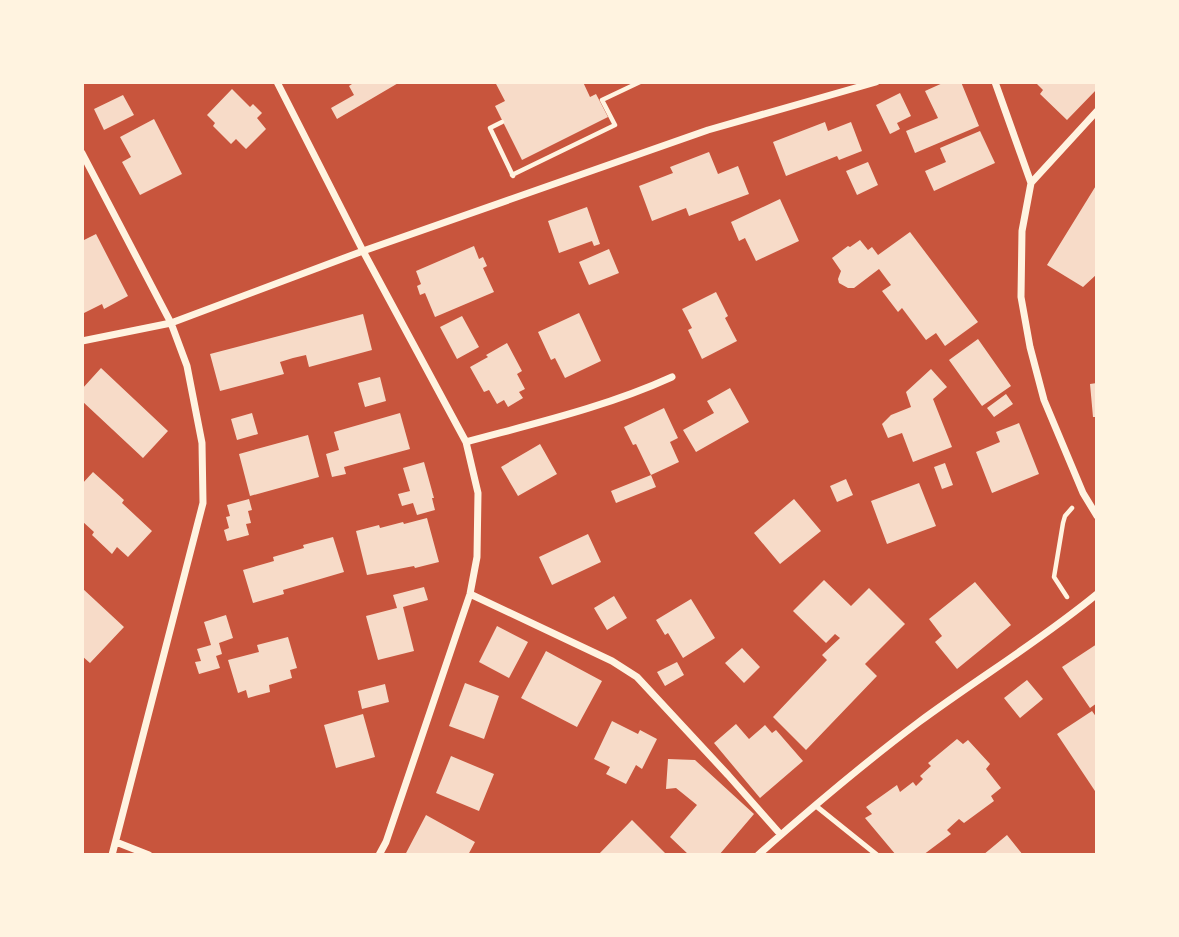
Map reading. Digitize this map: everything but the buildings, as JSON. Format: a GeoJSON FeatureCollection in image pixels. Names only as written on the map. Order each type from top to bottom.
{"type":"FeatureCollection","features":[{"type":"Feature","properties":{"kind":"street"},"geometry":{"type":"LineString","coordinates":[[277,82],[363,251],[466,442],[478,493],[477,557],[470,594],[387,842],[379,855]]}},
{"type":"Feature","properties":{"kind":"street"},"geometry":{"type":"LineString","coordinates":[[82,341],[171,323],[363,251],[708,130],[876,82]]}},
{"type":"Feature","properties":{"kind":"street"},"geometry":{"type":"LineString","coordinates":[[995,82],[1031,183],[1022,231],[1021,297],[1030,347],[1044,400],[1083,494],[1097,516]]}},
{"type":"Feature","properties":{"kind":"street"},"geometry":{"type":"LineString","coordinates":[[1031,183],[1096,114]]}},
{"type":"Feature","properties":{"kind":"street"},"geometry":{"type":"LineString","coordinates":[[82,153],[171,323],[187,366],[202,443],[203,503],[112,855]]}},
{"type":"Feature","properties":{"kind":"street"},"geometry":{"type":"LineString","coordinates":[[466,442],[587,410],[673,377]]}},
{"type":"Feature","properties":{"kind":"street"},"geometry":{"type":"LineString","coordinates":[[470,594],[612,661],[637,677],[781,835]]}},
{"type":"Feature","properties":{"kind":"street"},"geometry":{"type":"LineString","coordinates":[[758,855],[920,722],[1097,594]]}},
{"type":"Feature","properties":{"kind":"street"},"geometry":{"type":"LineString","coordinates":[[116,842],[149,855]]}},
{"type":"Feature","properties":{"kind":"lane"},"geometry":{"type":"LineString","coordinates":[[816,806],[877,855]]}},
{"type":"Feature","properties":{"kind":"path"},"geometry":{"type":"LineString","coordinates":[[513,175],[615,125],[601,100],[640,82]]}},
{"type":"Feature","properties":{"kind":"path"},"geometry":{"type":"LineString","coordinates":[[502,122],[490,128],[523,195]]}},
{"type":"Feature","properties":{"kind":"path"},"geometry":{"type":"LineString","coordinates":[[1065,516],[1054,577],[1065,594]]}}]}
